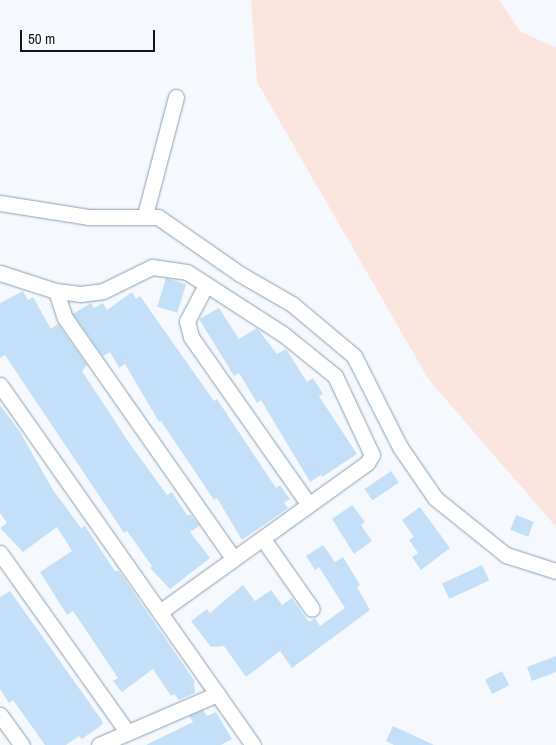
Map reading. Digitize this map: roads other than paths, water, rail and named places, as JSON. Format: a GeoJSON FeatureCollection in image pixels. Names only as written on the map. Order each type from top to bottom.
{"type":"FeatureCollection","features":[{"type":"Feature","properties":{"kind":"street"},"geometry":{"type":"LineString","coordinates":[[144,215],[176,97]]}},
{"type":"Feature","properties":{"kind":"street"},"geometry":{"type":"LineString","coordinates":[[0,203],[88,216],[144,215],[158,217],[204,246],[240,274],[292,304],[354,356],[400,447],[434,498],[506,555],[556,571]]}},
{"type":"Feature","properties":{"kind":"street"},"geometry":{"type":"LineString","coordinates":[[0,272],[56,291],[80,294],[103,290],[152,267],[187,272],[284,334],[335,376],[372,455],[367,464],[160,612]]}},
{"type":"Feature","properties":{"kind":"street"},"geometry":{"type":"LineString","coordinates":[[206,284],[187,320],[191,337],[309,505]]}},
{"type":"Feature","properties":{"kind":"street"},"geometry":{"type":"LineString","coordinates":[[56,291],[65,318],[234,560]]}},
{"type":"Feature","properties":{"kind":"street"},"geometry":{"type":"LineString","coordinates":[[2,390],[253,745]]}},
{"type":"Feature","properties":{"kind":"street"},"geometry":{"type":"LineString","coordinates":[[262,539],[312,609]]}},
{"type":"Feature","properties":{"kind":"street"},"geometry":{"type":"LineString","coordinates":[[0,553],[127,732]]}},
{"type":"Feature","properties":{"kind":"street"},"geometry":{"type":"LineString","coordinates":[[99,745],[217,694]]}},
{"type":"Feature","properties":{"kind":"street"},"geometry":{"type":"LineString","coordinates":[[0,714],[22,745]]}}]}
